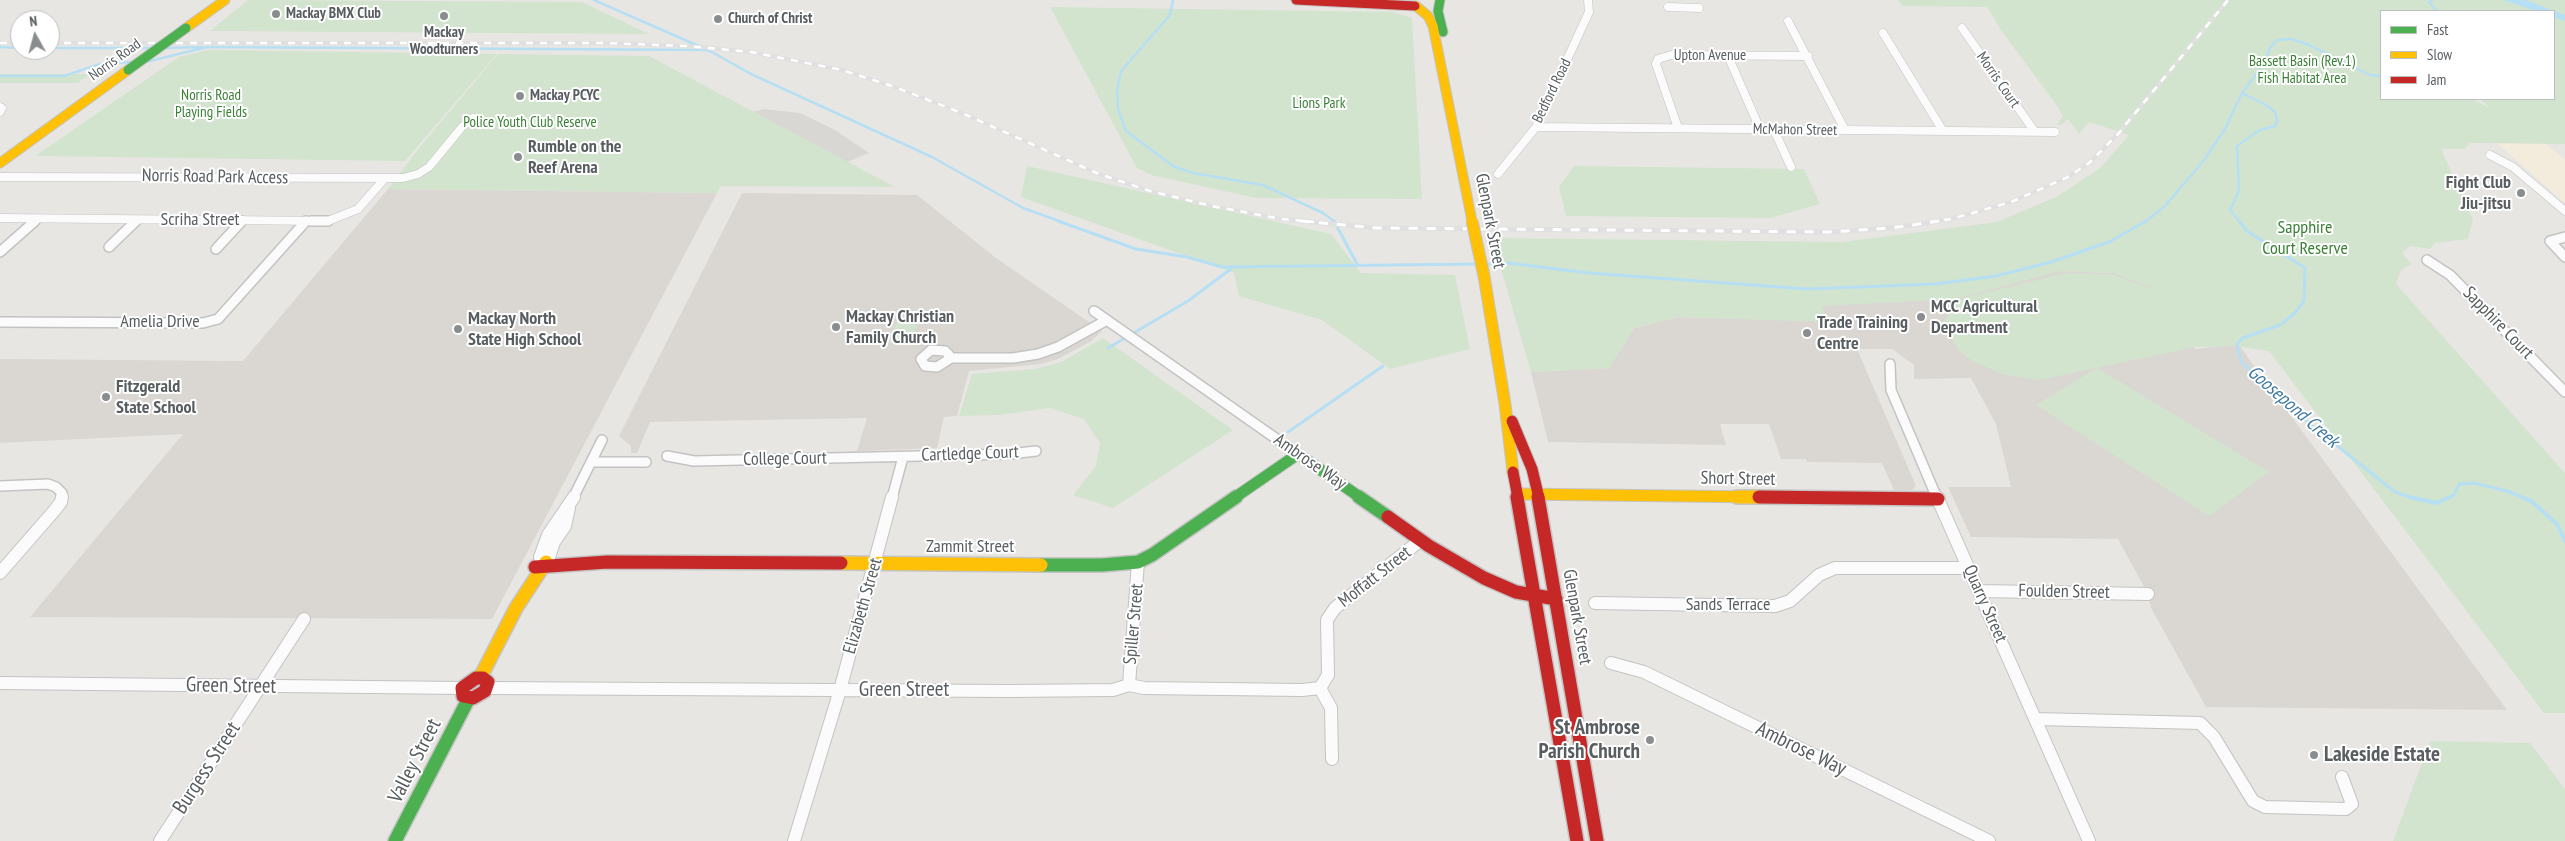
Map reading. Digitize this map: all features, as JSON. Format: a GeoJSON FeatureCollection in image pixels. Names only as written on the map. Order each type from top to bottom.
{"type":"FeatureCollection","features":[{"type":"Feature","properties":{"kind":"street","name":"Norris Road"},"geometry":{"type":"LineString","coordinates":[[0,163],[226,0]]}},
{"type":"Feature","properties":{"kind":"street"},"geometry":{"type":"LineString","coordinates":[[1296,0],[1414,4],[1426,7],[1436,2]]}},
{"type":"Feature","properties":{"kind":"street","name":"Bedford Road"},"geometry":{"type":"LineString","coordinates":[[1498,174],[1536,127],[1589,12],[1588,0]]}},
{"type":"Feature","properties":{"kind":"street"},"geometry":{"type":"LineString","coordinates":[[1681,0],[1684,8]]}},
{"type":"Feature","properties":{"kind":"street","name":"Glenpark Street"},"geometry":{"type":"LineString","coordinates":[[1436,2],[1443,32],[1450,104]]}},
{"type":"Feature","properties":{"kind":"street","name":"Glenpark Street"},"geometry":{"type":"LineString","coordinates":[[1414,4],[1428,16],[1433,26],[1484,276],[1505,404],[1517,494],[1577,841]]}},
{"type":"Feature","properties":{"kind":"street"},"geometry":{"type":"LineString","coordinates":[[1668,8],[1699,8]]}},
{"type":"Feature","properties":{"kind":"street"},"geometry":{"type":"LineString","coordinates":[[1788,21],[1808,56],[1845,130]]}},
{"type":"Feature","properties":{"kind":"street","name":"Morris Court"},"geometry":{"type":"LineString","coordinates":[[1962,28],[2035,132]]}},
{"type":"Feature","properties":{"kind":"street"},"geometry":{"type":"LineString","coordinates":[[1883,33],[1943,131]]}},
{"type":"Feature","properties":{"kind":"street","name":"Upton Avenue"},"geometry":{"type":"LineString","coordinates":[[1678,128],[1656,64],[1657,60],[1671,55],[1808,56]]}},
{"type":"Feature","properties":{"kind":"street"},"geometry":{"type":"LineString","coordinates":[[1728,56],[1760,129]]}},
{"type":"Feature","properties":{"kind":"street"},"geometry":{"type":"LineString","coordinates":[[0,107],[2,108],[0,112]]}},
{"type":"Feature","properties":{"kind":"street","name":"Norris Road Park Access"},"geometry":{"type":"LineString","coordinates":[[0,176],[398,178],[415,175],[428,168],[462,127],[473,118]]}},
{"type":"Feature","properties":{"kind":"street","name":"McMahon Street"},"geometry":{"type":"LineString","coordinates":[[1536,127],[2055,132]]}},
{"type":"Feature","properties":{"kind":"street"},"geometry":{"type":"LineString","coordinates":[[1774,130],[1791,168]]}},
{"type":"Feature","properties":{"kind":"street","name":"Norris Road"},"geometry":{"type":"LineString","coordinates":[[0,157],[23,145]]}},
{"type":"Feature","properties":{"kind":"street"},"geometry":{"type":"LineString","coordinates":[[2490,155],[2513,167],[2565,211]]}},
{"type":"Feature","properties":{"kind":"street","name":"Norris Road Park Access"},"geometry":{"type":"LineString","coordinates":[[0,170],[32,175]]}},
{"type":"Feature","properties":{"kind":"street","name":"Scriha Street"},"geometry":{"type":"LineString","coordinates":[[0,218],[328,221],[350,213],[361,206],[385,178]]}},
{"type":"Feature","properties":{"kind":"street"},"geometry":{"type":"LineString","coordinates":[[0,252],[37,219]]}},
{"type":"Feature","properties":{"kind":"street"},"geometry":{"type":"LineString","coordinates":[[108,247],[137,220]]}},
{"type":"Feature","properties":{"kind":"street"},"geometry":{"type":"LineString","coordinates":[[216,249],[244,220]]}},
{"type":"Feature","properties":{"kind":"street","name":"Amelia Drive"},"geometry":{"type":"LineString","coordinates":[[0,322],[202,323],[218,319],[306,221]]}},
{"type":"Feature","properties":{"kind":"street"},"geometry":{"type":"LineString","coordinates":[[2565,237],[2550,241],[2565,258]]}},
{"type":"Feature","properties":{"kind":"street","name":"Sapphire Court"},"geometry":{"type":"LineString","coordinates":[[2427,260],[2450,275],[2565,392]]}},
{"type":"Feature","properties":{"kind":"street","name":"Ambrose Way"},"geometry":{"type":"LineString","coordinates":[[1094,311],[1425,543],[1496,584],[1535,599]]}},
{"type":"Feature","properties":{"kind":"street"},"geometry":{"type":"LineString","coordinates":[[949,358],[1013,358],[1038,354],[1058,348],[1107,320]]}},
{"type":"Feature","properties":{"kind":"street","name":"Quarry Street"},"geometry":{"type":"LineString","coordinates":[[1890,364],[1891,390],[2089,841]]}},
{"type":"Feature","properties":{"kind":"street","name":"Glenpark Street"},"geometry":{"type":"LineString","coordinates":[[1505,404],[1530,464],[1538,494],[1597,841]]}},
{"type":"Feature","properties":{"kind":"street"},"geometry":{"type":"LineString","coordinates":[[483,683],[472,680],[466,693],[478,697],[516,608],[525,579],[542,562],[565,526],[570,504],[602,440]]}},
{"type":"Feature","properties":{"kind":"street","name":"Cartledge Court"},"geometry":{"type":"LineString","coordinates":[[904,457],[1010,454],[1036,451]]}},
{"type":"Feature","properties":{"kind":"street","name":"Zammit Street"},"geometry":{"type":"LineString","coordinates":[[542,562],[584,557],[607,562],[1102,565],[1138,562],[1171,543],[1298,454]]}},
{"type":"Feature","properties":{"kind":"street","name":"College Court"},"geometry":{"type":"LineString","coordinates":[[667,456],[694,461],[904,457]]}},
{"type":"Feature","properties":{"kind":"street","name":"Elizabeth Street"},"geometry":{"type":"LineString","coordinates":[[794,841],[840,690],[904,457]]}},
{"type":"Feature","properties":{"kind":"street"},"geometry":{"type":"LineString","coordinates":[[591,462],[646,462]]}},
{"type":"Feature","properties":{"kind":"street"},"geometry":{"type":"LineString","coordinates":[[0,486],[48,484],[56,487],[62,493],[61,502],[0,573]]}},
{"type":"Feature","properties":{"kind":"street","name":"Short Street"},"geometry":{"type":"LineString","coordinates":[[1517,494],[1938,499]]}},
{"type":"Feature","properties":{"kind":"street"},"geometry":{"type":"LineString","coordinates":[[1425,543],[1467,577],[1485,588],[1509,598],[1556,599]]}},
{"type":"Feature","properties":{"kind":"street","name":"Moffatt Street"},"geometry":{"type":"LineString","coordinates":[[1320,688],[1328,676],[1327,628],[1330,614],[1425,543]]}},
{"type":"Feature","properties":{"kind":"street","name":"Spiller Street"},"geometry":{"type":"LineString","coordinates":[[1128,685],[1138,562]]}},
{"type":"Feature","properties":{"kind":"street"},"geometry":{"type":"LineString","coordinates":[[1468,568],[1498,581],[1508,583],[1524,578],[1530,567]]}},
{"type":"Feature","properties":{"kind":"street","name":"Sands Terrace"},"geometry":{"type":"LineString","coordinates":[[1595,603],[1775,606],[1793,600],[1819,575],[1835,568],[1969,568]]}},
{"type":"Feature","properties":{"kind":"street","name":"Foulden Street"},"geometry":{"type":"LineString","coordinates":[[1979,591],[2148,594]]}},
{"type":"Feature","properties":{"kind":"street","name":"Burgess Street"},"geometry":{"type":"LineString","coordinates":[[160,841],[304,619]]}},
{"type":"Feature","properties":{"kind":"street","name":"Ambrose Way"},"geometry":{"type":"LineString","coordinates":[[1611,663],[1644,672],[1989,841]]}},
{"type":"Feature","properties":{"kind":"street","name":"Green Street"},"geometry":{"type":"LineString","coordinates":[[0,683],[260,687],[466,693]]}},
{"type":"Feature","properties":{"kind":"street","name":"Green Street"},"geometry":{"type":"LineString","coordinates":[[483,683],[840,690],[1113,690],[1128,685],[1144,688],[1302,690],[1320,688]]}},
{"type":"Feature","properties":{"kind":"street"},"geometry":{"type":"LineString","coordinates":[[1320,688],[1330,708],[1332,759]]}},
{"type":"Feature","properties":{"kind":"street","name":"Valley Street"},"geometry":{"type":"LineString","coordinates":[[396,841],[466,693]]}},
{"type":"Feature","properties":{"kind":"street"},"geometry":{"type":"LineString","coordinates":[[2036,719],[2200,723],[2214,737],[2248,795],[2253,801],[2265,807],[2346,809],[2352,804],[2342,777]]}},
{"type":"Feature","properties":{"kind":"shaded area"},"geometry":{"type":"Polygon","coordinates":[[[764,109],[800,113],[835,130],[869,153],[840,165],[743,115],[764,109]]]}},
{"type":"Feature","properties":{"kind":"shaded area"},"geometry":{"type":"Polygon","coordinates":[[[2497,143],[2545,143],[2565,160],[2565,203],[2497,143]]]}},
{"type":"Feature","properties":{"kind":"shaded area","name":"Mackay North State High School"},"geometry":{"type":"Polygon","coordinates":[[[388,189],[717,193],[492,619],[30,617],[183,434],[0,443],[0,359],[243,361],[388,189]]]}},
{"type":"Feature","properties":{"kind":"shaded area"},"geometry":{"type":"Polygon","coordinates":[[[742,193],[917,195],[996,258],[1102,331],[1090,342],[1058,359],[1041,364],[969,371],[957,416],[944,417],[937,448],[857,451],[867,418],[650,422],[637,453],[631,453],[631,446],[619,436],[742,193]]]}},
{"type":"Feature","properties":{"kind":"shaded area"},"geometry":{"type":"Polygon","coordinates":[[[2060,271],[2114,273],[2151,287],[2180,316],[2195,349],[2238,344],[2507,710],[2206,707],[2151,608],[2148,594],[2118,539],[1971,537],[1948,487],[2011,487],[1996,424],[1971,378],[1914,379],[1914,365],[1892,349],[1857,349],[1916,486],[1912,490],[1894,490],[1882,463],[1807,462],[1806,459],[1781,459],[1769,424],[1720,424],[1726,445],[1548,442],[1531,372],[1608,368],[1634,328],[1678,317],[1827,321],[1821,306],[2060,271]]]}},
{"type":"Feature","properties":{"kind":"green space"},"geometry":{"type":"Polygon","coordinates":[[[248,0],[582,2],[649,34],[210,31],[248,0]]]}},
{"type":"Feature","properties":{"kind":"green space"},"geometry":{"type":"Polygon","coordinates":[[[1898,0],[2565,0],[2565,144],[2470,143],[2464,149],[2441,149],[2473,219],[2468,239],[2434,243],[2430,249],[2410,246],[2402,253],[2412,264],[2401,270],[2396,284],[2565,473],[2565,713],[2544,713],[2269,351],[2234,346],[2195,347],[2039,380],[2005,375],[1974,362],[1959,351],[1943,323],[1961,299],[2066,273],[2114,275],[2152,289],[2163,300],[2151,287],[2113,273],[2060,271],[1955,299],[1822,306],[1827,322],[1678,317],[1634,328],[1609,368],[1531,372],[1492,238],[1842,242],[1997,222],[2058,196],[2100,168],[2129,135],[2089,122],[2079,134],[2068,119],[2061,125],[2056,125],[2063,117],[2058,107],[2001,30],[1987,7],[1902,6],[1898,0]]]}},
{"type":"Feature","properties":{"kind":"green space","name":"Lions Park"},"geometry":{"type":"Polygon","coordinates":[[[1050,7],[1393,12],[1412,18],[1422,199],[1256,198],[1151,175],[1137,168],[1050,7]]]}},
{"type":"Feature","properties":{"kind":"green space","name":"Norris Road Playing Fields"},"geometry":{"type":"Polygon","coordinates":[[[208,50],[497,54],[405,161],[35,156],[179,57],[208,50]]]}},
{"type":"Feature","properties":{"kind":"green space","name":"Police Youth Club Reserve"},"geometry":{"type":"Polygon","coordinates":[[[498,54],[649,56],[895,187],[721,186],[717,193],[388,189],[419,148],[498,54]]]}},
{"type":"Feature","properties":{"kind":"green space"},"geometry":{"type":"Polygon","coordinates":[[[0,74],[89,74],[78,83],[0,83],[0,74]]]}},
{"type":"Feature","properties":{"kind":"green space"},"geometry":{"type":"Polygon","coordinates":[[[1027,166],[1331,234],[1361,273],[1455,275],[1470,349],[1390,369],[1322,320],[1239,296],[1234,273],[1021,197],[1027,166]]]}},
{"type":"Feature","properties":{"kind":"green space"},"geometry":{"type":"Polygon","coordinates":[[[1574,166],[1804,169],[1820,204],[1770,218],[1566,216],[1559,187],[1574,166]]]}},
{"type":"Feature","properties":{"kind":"green space"},"geometry":{"type":"Polygon","coordinates":[[[897,319],[918,319],[911,343],[889,343],[897,319]]]}},
{"type":"Feature","properties":{"kind":"green space"},"geometry":{"type":"Polygon","coordinates":[[[1103,338],[1233,430],[1113,508],[1073,495],[1096,466],[1100,443],[1084,419],[1050,408],[999,415],[959,416],[972,374],[1035,369],[1061,362],[1103,338]]]}},
{"type":"Feature","properties":{"kind":"green space"},"geometry":{"type":"Polygon","coordinates":[[[2097,368],[2269,472],[2209,516],[2036,405],[2097,368]]]}},
{"type":"Feature","properties":{"kind":"green space"},"geometry":{"type":"Polygon","coordinates":[[[2430,741],[2530,743],[2565,789],[2565,841],[2393,841],[2430,741]]]}},
{"type":"Feature","properties":{"kind":"water"},"geometry":{"type":"Polygon","coordinates":[[[2503,0],[2526,0],[2552,10],[2533,10],[2503,0]]]}},
{"type":"Feature","properties":{"kind":"water"},"geometry":{"type":"Polygon","coordinates":[[[2555,11],[2565,15],[2565,21],[2555,17],[2555,11]]]}},
{"type":"Feature","properties":{"kind":"waterway"},"geometry":{"type":"LineString","coordinates":[[594,0],[708,50]]}},
{"type":"Feature","properties":{"kind":"waterway"},"geometry":{"type":"LineString","coordinates":[[1173,0],[1170,15],[1121,71],[1117,91],[1118,109],[1126,131],[1173,166],[1193,173],[1263,185],[1323,213],[1334,221]]}},
{"type":"Feature","properties":{"kind":"waterway","name":"Goosepond Creek"},"geometry":{"type":"LineString","coordinates":[[2432,0],[2429,2],[2436,10]]}},
{"type":"Feature","properties":{"kind":"waterway","name":"Goosepond Creek"},"geometry":{"type":"LineString","coordinates":[[2242,93],[2264,64],[2270,48],[2277,40],[2291,39],[2307,44],[2370,75],[2380,76]]}},
{"type":"Feature","properties":{"kind":"waterway"},"geometry":{"type":"LineString","coordinates":[[0,47],[10,48]]}},
{"type":"Feature","properties":{"kind":"waterway"},"geometry":{"type":"LineString","coordinates":[[166,48],[202,47]]}},
{"type":"Feature","properties":{"kind":"waterway"},"geometry":{"type":"LineString","coordinates":[[146,62],[207,47],[708,50]]}},
{"type":"Feature","properties":{"kind":"waterway"},"geometry":{"type":"LineString","coordinates":[[60,48],[152,48]]}},
{"type":"Feature","properties":{"kind":"waterway"},"geometry":{"type":"LineString","coordinates":[[708,50],[751,74],[932,157],[1023,208],[1062,222]]}},
{"type":"Feature","properties":{"kind":"waterway"},"geometry":{"type":"LineString","coordinates":[[0,76],[64,76],[100,64],[132,62]]}},
{"type":"Feature","properties":{"kind":"waterway"},"geometry":{"type":"LineString","coordinates":[[2145,222],[2165,206],[2204,160],[2225,129],[2242,93]]}},
{"type":"Feature","properties":{"kind":"waterway","name":"Goosepond Creek"},"geometry":{"type":"LineString","coordinates":[[2240,222],[2230,210],[2239,191],[2237,146],[2260,130],[2275,126],[2277,120],[2275,112],[2266,105],[2242,93]]}},
{"type":"Feature","properties":{"kind":"waterway"},"geometry":{"type":"LineString","coordinates":[[1058,221],[1136,249],[1187,257],[1222,267],[1478,264]]}},
{"type":"Feature","properties":{"kind":"waterway"},"geometry":{"type":"LineString","coordinates":[[1334,221],[1357,264]]}},
{"type":"Feature","properties":{"kind":"waterway"},"geometry":{"type":"LineString","coordinates":[[1485,264],[1508,263],[1589,273],[1807,289],[1935,284],[1996,276],[2051,262],[2109,242],[2146,221]]}},
{"type":"Feature","properties":{"kind":"waterway","name":"Goosepond Creek"},"geometry":{"type":"LineString","coordinates":[[2239,221],[2247,231],[2305,268],[2304,301],[2295,313],[2280,325],[2243,338],[2237,344],[2241,362],[2300,416],[2395,492],[2409,497]]}},
{"type":"Feature","properties":{"kind":"waterway"},"geometry":{"type":"LineString","coordinates":[[1108,348],[1188,301],[1232,268]]}},
{"type":"Feature","properties":{"kind":"waterway"},"geometry":{"type":"LineString","coordinates":[[1288,432],[1383,366]]}},
{"type":"Feature","properties":{"kind":"waterway","name":"Goosepond Creek"},"geometry":{"type":"LineString","coordinates":[[2450,497],[2454,495],[2459,484],[2474,483],[2507,491],[2524,498]]}},
{"type":"Feature","properties":{"kind":"waterway","name":"Goosepond Creek"},"geometry":{"type":"LineString","coordinates":[[2409,497],[2437,503],[2450,497]]}},
{"type":"Feature","properties":{"kind":"waterway","name":"Goosepond Creek"},"geometry":{"type":"LineString","coordinates":[[2521,497],[2531,501],[2557,524],[2565,541]]}},
{"type":"Feature","properties":{"kind":"railway"},"geometry":{"type":"LineString","coordinates":[[1930,222],[1951,219],[2011,202],[2068,177],[2089,163],[2118,134],[2228,0]]}},
{"type":"Feature","properties":{"kind":"railway"},"geometry":{"type":"LineString","coordinates":[[0,43],[10,43]]}},
{"type":"Feature","properties":{"kind":"railway"},"geometry":{"type":"LineString","coordinates":[[60,43],[605,43],[687,46],[751,52],[842,70],[895,87],[964,114],[1099,174],[1150,191],[1212,206],[1281,219],[1314,222]]}},
{"type":"Feature","properties":{"kind":"railway"},"geometry":{"type":"LineString","coordinates":[[1301,221],[1377,228],[1829,232],[1891,228],[1939,221]]}},
{"type":"Feature","properties":{"kind":"traffic: fast"},"geometry":{"type":"LineString","coordinates":[[1440,0],[1438,11],[1443,32]]}},
{"type":"Feature","properties":{"kind":"traffic: fast"},"geometry":{"type":"LineString","coordinates":[[128,70],[186,28]]}},
{"type":"Feature","properties":{"kind":"traffic: fast"},"geometry":{"type":"LineString","coordinates":[[1041,565],[1102,565],[1138,562],[1152,555],[1298,454],[1388,517]]}},
{"type":"Feature","properties":{"kind":"traffic: fast"},"geometry":{"type":"LineString","coordinates":[[395,841],[469,698]]}},
{"type":"Feature","properties":{"kind":"traffic: slow"},"geometry":{"type":"LineString","coordinates":[[186,28],[225,0]]}},
{"type":"Feature","properties":{"kind":"traffic: slow"},"geometry":{"type":"LineString","coordinates":[[1416,6],[1428,16],[1433,26],[1471,216]]}},
{"type":"Feature","properties":{"kind":"traffic: slow"},"geometry":{"type":"LineString","coordinates":[[0,163],[128,70]]}},
{"type":"Feature","properties":{"kind":"traffic: slow"},"geometry":{"type":"LineString","coordinates":[[1471,216],[1484,276]]}},
{"type":"Feature","properties":{"kind":"traffic: slow"},"geometry":{"type":"LineString","coordinates":[[1484,276],[1505,404],[1513,472]]}},
{"type":"Feature","properties":{"kind":"traffic: slow"},"geometry":{"type":"LineString","coordinates":[[1517,494],[1759,497]]}},
{"type":"Feature","properties":{"kind":"traffic: slow"},"geometry":{"type":"LineString","coordinates":[[480,678],[516,608],[546,562]]}},
{"type":"Feature","properties":{"kind":"traffic: slow"},"geometry":{"type":"LineString","coordinates":[[841,563],[1041,565]]}},
{"type":"Feature","properties":{"kind":"traffic: jam"},"geometry":{"type":"LineString","coordinates":[[1296,0],[1415,6]]}},
{"type":"Feature","properties":{"kind":"traffic: jam"},"geometry":{"type":"LineString","coordinates":[[1512,421],[1532,469],[1538,495],[1597,841]]}},
{"type":"Feature","properties":{"kind":"traffic: jam"},"geometry":{"type":"LineString","coordinates":[[1513,472],[1577,841]]}},
{"type":"Feature","properties":{"kind":"traffic: jam"},"geometry":{"type":"LineString","coordinates":[[1759,497],[1938,499]]}},
{"type":"Feature","properties":{"kind":"traffic: jam"},"geometry":{"type":"LineString","coordinates":[[1388,517],[1429,546],[1484,578],[1516,592],[1556,599]]}},
{"type":"Feature","properties":{"kind":"traffic: jam"},"geometry":{"type":"LineString","coordinates":[[535,567],[607,562],[841,563]]}},
{"type":"Feature","properties":{"kind":"traffic: jam"},"geometry":{"type":"LineString","coordinates":[[476,678],[483,678],[488,682],[485,691],[473,698],[463,696],[462,688],[476,678]]}},
{"type":"Feature","properties":{"kind":"place","name":"Mackay BMX Club"},"geometry":{"type":"Point","coordinates":[276,14]}},
{"type":"Feature","properties":{"kind":"place","name":"Mackay Woodturners"},"geometry":{"type":"Point","coordinates":[444,16]}},
{"type":"Feature","properties":{"kind":"place","name":"Church of Christ"},"geometry":{"type":"Point","coordinates":[718,19]}},
{"type":"Feature","properties":{"kind":"place","name":"Mackay PCYC"},"geometry":{"type":"Point","coordinates":[520,96]}},
{"type":"Feature","properties":{"kind":"place","name":"Rumble on the Reef Arena"},"geometry":{"type":"Point","coordinates":[518,157]}},
{"type":"Feature","properties":{"kind":"place","name":"Fight Club Jiu-jitsu"},"geometry":{"type":"Point","coordinates":[2521,193]}},
{"type":"Feature","properties":{"kind":"place","name":"MCC Agricultural Department"},"geometry":{"type":"Point","coordinates":[1921,317]}},
{"type":"Feature","properties":{"kind":"place","name":"Mackay Christian Family Church"},"geometry":{"type":"Point","coordinates":[836,327]}},
{"type":"Feature","properties":{"kind":"place","name":"Mackay North State High School"},"geometry":{"type":"Point","coordinates":[458,329]}},
{"type":"Feature","properties":{"kind":"place","name":"Trade Training Centre"},"geometry":{"type":"Point","coordinates":[1807,333]}},
{"type":"Feature","properties":{"kind":"place","name":"Fitzgerald State School"},"geometry":{"type":"Point","coordinates":[106,397]}},
{"type":"Feature","properties":{"kind":"place","name":"St Ambrose Parish Church"},"geometry":{"type":"Point","coordinates":[1650,740]}},
{"type":"Feature","properties":{"kind":"place","name":"Lakeside Estate"},"geometry":{"type":"Point","coordinates":[2314,755]}},
{"type":"Feature","properties":{"kind":"park label","name":"Bassett Basin (Rev.1) Fish Habitat Area"},"geometry":{"type":"Point","coordinates":[2302,70]}},
{"type":"Feature","properties":{"kind":"park label","name":"Sapphire Court Reserve"},"geometry":{"type":"Point","coordinates":[2305,238]}}]}
